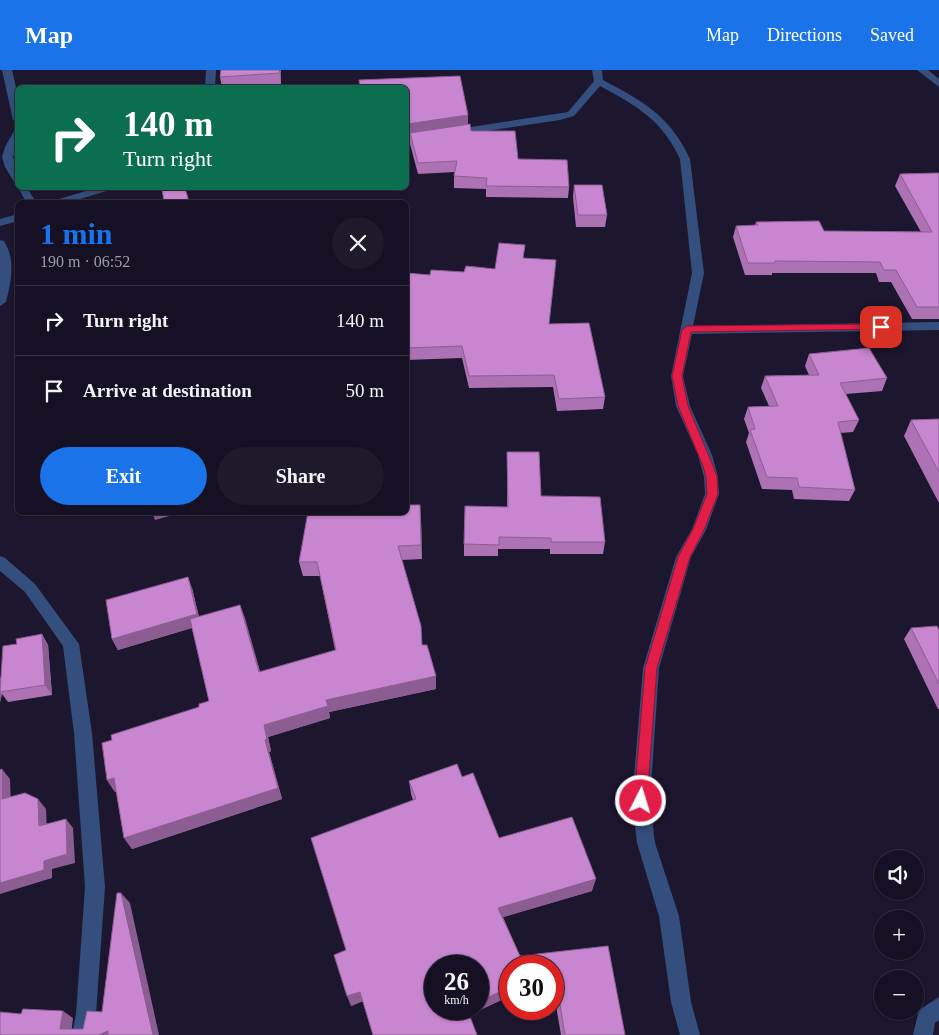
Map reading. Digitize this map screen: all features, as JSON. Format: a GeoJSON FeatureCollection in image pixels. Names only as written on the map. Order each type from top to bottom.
{"type":"FeatureCollection","features":[{"type":"Feature","properties":{"kind":"street"},"geometry":{"type":"LineString","coordinates":[[7,70],[15,106]]}},
{"type":"Feature","properties":{"kind":"street"},"geometry":{"type":"LineString","coordinates":[[210,85],[211,70]]}},
{"type":"Feature","properties":{"kind":"street"},"geometry":{"type":"LineString","coordinates":[[922,70],[939,84]]}},
{"type":"Feature","properties":{"kind":"street"},"geometry":{"type":"LineString","coordinates":[[409,140],[571,114],[578,107],[598,75],[663,122],[678,142],[685,160],[698,273],[677,376],[683,406],[705,455],[711,477],[712,494],[699,530],[684,557],[651,668],[641,801],[646,843],[669,916],[682,1002],[690,1035]]}},
{"type":"Feature","properties":{"kind":"street"},"geometry":{"type":"LineString","coordinates":[[15,138],[8,148],[7,163],[15,175]]}},
{"type":"Feature","properties":{"kind":"street"},"geometry":{"type":"LineString","coordinates":[[67,200],[99,190]]}},
{"type":"Feature","properties":{"kind":"street"},"geometry":{"type":"LineString","coordinates":[[0,223],[15,218]]}},
{"type":"Feature","properties":{"kind":"street"},"geometry":{"type":"LineString","coordinates":[[0,243],[5,251],[5,284],[0,302]]}},
{"type":"Feature","properties":{"kind":"street"},"geometry":{"type":"LineString","coordinates":[[687,330],[939,326]]}},
{"type":"Feature","properties":{"kind":"street"},"geometry":{"type":"LineString","coordinates":[[0,562],[30,588],[72,644],[84,733],[95,887],[86,1014],[82,1035]]}},
{"type":"Feature","properties":{"kind":"street"},"geometry":{"type":"LineString","coordinates":[[923,1035],[926,1017],[939,1007]]}},
{"type":"Feature","properties":{"kind":"building"},"geometry":{"type":"Polygon","coordinates":[[[221,70],[279,70],[280,73],[220,77],[221,70]]]}},
{"type":"Feature","properties":{"kind":"building"},"geometry":{"type":"Polygon","coordinates":[[[460,76],[468,115],[409,124],[409,85],[360,85],[359,80],[460,76]]]}},
{"type":"Feature","properties":{"kind":"building"},"geometry":{"type":"Polygon","coordinates":[[[470,124],[471,131],[515,131],[518,159],[567,160],[569,187],[486,186],[487,178],[454,176],[457,161],[418,163],[410,133],[470,124]]]}},
{"type":"Feature","properties":{"kind":"building"},"geometry":{"type":"Polygon","coordinates":[[[939,173],[939,307],[917,307],[896,270],[884,270],[880,262],[775,261],[775,263],[748,263],[736,226],[758,225],[756,222],[819,221],[824,231],[932,232],[900,174],[939,173]]]}},
{"type":"Feature","properties":{"kind":"building"},"geometry":{"type":"Polygon","coordinates":[[[574,185],[602,185],[607,215],[578,215],[574,185]]]}},
{"type":"Feature","properties":{"kind":"building"},"geometry":{"type":"Polygon","coordinates":[[[162,190],[186,190],[188,200],[164,200],[162,190]]]}},
{"type":"Feature","properties":{"kind":"building"},"geometry":{"type":"Polygon","coordinates":[[[499,243],[525,245],[523,258],[556,260],[549,324],[589,323],[605,397],[559,399],[554,375],[469,376],[462,346],[409,348],[409,273],[430,275],[431,270],[464,272],[466,266],[495,269],[499,243]]]}},
{"type":"Feature","properties":{"kind":"building"},"geometry":{"type":"Polygon","coordinates":[[[869,348],[887,378],[840,383],[859,420],[838,422],[855,490],[799,487],[797,478],[767,477],[750,430],[755,429],[748,407],[778,406],[765,376],[819,375],[809,354],[869,348]]]}},
{"type":"Feature","properties":{"kind":"building"},"geometry":{"type":"Polygon","coordinates":[[[939,419],[939,472],[911,420],[939,419]]]}},
{"type":"Feature","properties":{"kind":"building"},"geometry":{"type":"Polygon","coordinates":[[[507,452],[539,452],[541,496],[600,497],[605,542],[551,542],[551,538],[499,537],[499,545],[464,544],[465,506],[508,507],[507,452]]]}},
{"type":"Feature","properties":{"kind":"building"},"geometry":{"type":"Polygon","coordinates":[[[409,505],[420,505],[421,545],[398,546],[421,626],[422,645],[427,645],[436,676],[326,700],[328,706],[264,725],[267,739],[265,740],[278,788],[124,838],[114,778],[107,780],[102,743],[112,740],[111,735],[199,707],[199,704],[209,701],[190,619],[240,605],[259,672],[336,650],[317,562],[299,562],[307,515],[409,515],[409,505]]]}},
{"type":"Feature","properties":{"kind":"building"},"geometry":{"type":"Polygon","coordinates":[[[188,577],[197,614],[112,639],[106,600],[188,577]]]}},
{"type":"Feature","properties":{"kind":"building"},"geometry":{"type":"Polygon","coordinates":[[[937,626],[939,630],[939,684],[911,628],[937,626]]]}},
{"type":"Feature","properties":{"kind":"building"},"geometry":{"type":"Polygon","coordinates":[[[42,634],[45,685],[0,692],[3,646],[17,644],[16,639],[42,634]]]}},
{"type":"Feature","properties":{"kind":"building"},"geometry":{"type":"Polygon","coordinates":[[[457,764],[462,777],[473,773],[499,838],[572,817],[596,879],[498,908],[520,955],[499,955],[499,992],[489,997],[489,955],[424,955],[424,1020],[471,1020],[477,1035],[373,1035],[360,992],[347,996],[334,955],[346,950],[311,838],[416,799],[409,781],[457,764]]]}},
{"type":"Feature","properties":{"kind":"building"},"geometry":{"type":"Polygon","coordinates":[[[2,769],[2,799],[25,793],[38,799],[39,826],[66,819],[67,854],[44,861],[44,870],[0,883],[0,770],[2,769]]]}},
{"type":"Feature","properties":{"kind":"building"},"geometry":{"type":"Polygon","coordinates":[[[117,893],[121,893],[153,1035],[108,1035],[108,1031],[99,1035],[0,1035],[0,1012],[21,1014],[23,1009],[63,1011],[60,1029],[83,1029],[87,1011],[102,1012],[117,893]]]}},
{"type":"Feature","properties":{"kind":"building"},"geometry":{"type":"Polygon","coordinates":[[[608,946],[625,1035],[565,1035],[563,1020],[564,955],[529,955],[608,946]]]}},
{"type":"Feature","properties":{"kind":"route"},"geometry":{"type":"LineString","coordinates":[[641,801],[651,668],[673,588],[684,557],[699,530],[712,494],[711,477],[705,455],[683,406],[677,376],[687,330],[881,327]]}}]}
